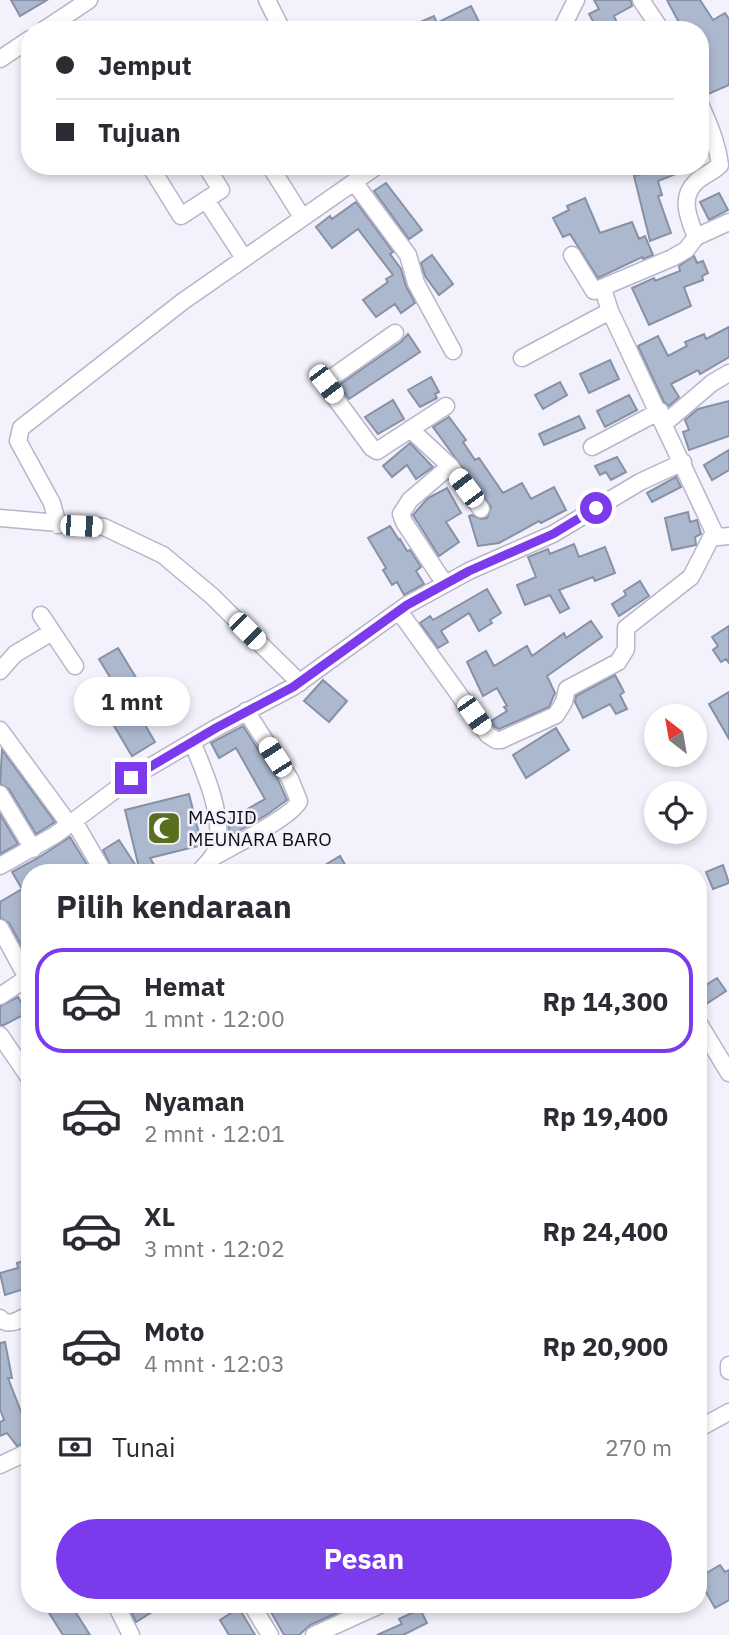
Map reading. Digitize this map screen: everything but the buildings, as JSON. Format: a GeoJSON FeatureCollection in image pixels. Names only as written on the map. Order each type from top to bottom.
{"type":"FeatureCollection","features":[{"type":"Feature","properties":{"kind":"street"},"geometry":{"type":"LineString","coordinates":[[58,21],[89,0]]}},
{"type":"Feature","properties":{"kind":"street"},"geometry":{"type":"LineString","coordinates":[[267,0],[278,21]]}},
{"type":"Feature","properties":{"kind":"street"},"geometry":{"type":"LineString","coordinates":[[566,21],[576,0]]}},
{"type":"Feature","properties":{"kind":"street"},"geometry":{"type":"LineString","coordinates":[[640,0],[655,21]]}},
{"type":"Feature","properties":{"kind":"street"},"geometry":{"type":"LineString","coordinates":[[0,59],[21,45]]}},
{"type":"Feature","properties":{"kind":"street"},"geometry":{"type":"LineString","coordinates":[[709,124],[720,165],[709,174]]}},
{"type":"Feature","properties":{"kind":"street"},"geometry":{"type":"LineString","coordinates":[[156,175],[181,216],[221,190],[212,175]]}},
{"type":"Feature","properties":{"kind":"street"},"geometry":{"type":"LineString","coordinates":[[276,175],[302,217]]}},
{"type":"Feature","properties":{"kind":"street"},"geometry":{"type":"LineString","coordinates":[[58,525],[52,503],[18,441],[22,428],[182,302],[364,175]]}},
{"type":"Feature","properties":{"kind":"street"},"geometry":{"type":"LineString","coordinates":[[696,237],[688,216],[687,195],[696,181],[708,175]]}},
{"type":"Feature","properties":{"kind":"street"},"geometry":{"type":"LineString","coordinates":[[354,182],[408,255],[416,283],[453,351]]}},
{"type":"Feature","properties":{"kind":"street"},"geometry":{"type":"LineString","coordinates":[[206,200],[244,258]]}},
{"type":"Feature","properties":{"kind":"street"},"geometry":{"type":"LineString","coordinates":[[572,255],[594,291],[672,258],[685,250],[696,237],[729,222]]}},
{"type":"Feature","properties":{"kind":"street"},"geometry":{"type":"LineString","coordinates":[[399,611],[488,735],[501,740],[556,715],[564,702],[567,688],[618,662],[626,649],[626,628],[691,578],[722,534],[682,462],[610,311],[603,289]]}},
{"type":"Feature","properties":{"kind":"street"},"geometry":{"type":"LineString","coordinates":[[522,358],[610,311]]}},
{"type":"Feature","properties":{"kind":"street"},"geometry":{"type":"LineString","coordinates":[[395,333],[316,386],[377,451],[446,406]]}},
{"type":"Feature","properties":{"kind":"street"},"geometry":{"type":"LineString","coordinates":[[592,447],[662,417],[729,373]]}},
{"type":"Feature","properties":{"kind":"street"},"geometry":{"type":"LineString","coordinates":[[410,429],[450,466],[481,509]]}},
{"type":"Feature","properties":{"kind":"street"},"geometry":{"type":"LineString","coordinates":[[0,866],[33,849],[131,778],[292,687],[399,611],[469,571],[553,534],[640,482],[682,462]]}},
{"type":"Feature","properties":{"kind":"street"},"geometry":{"type":"LineString","coordinates":[[445,584],[401,514],[410,500],[450,466]]}},
{"type":"Feature","properties":{"kind":"street"},"geometry":{"type":"LineString","coordinates":[[0,518],[104,527],[163,555],[212,596],[292,687]]}},
{"type":"Feature","properties":{"kind":"street"},"geometry":{"type":"LineString","coordinates":[[41,615],[75,666]]}},
{"type":"Feature","properties":{"kind":"street"},"geometry":{"type":"LineString","coordinates":[[2,664],[52,632]]}},
{"type":"Feature","properties":{"kind":"street"},"geometry":{"type":"LineString","coordinates":[[212,858],[277,820],[297,806],[299,801],[290,779],[246,711]]}},
{"type":"Feature","properties":{"kind":"street"},"geometry":{"type":"LineString","coordinates":[[0,730],[71,823],[98,864]]}},
{"type":"Feature","properties":{"kind":"street"},"geometry":{"type":"LineString","coordinates":[[192,742],[206,775],[215,809],[217,848],[206,864]]}},
{"type":"Feature","properties":{"kind":"street"},"geometry":{"type":"LineString","coordinates":[[0,794],[33,849]]}},
{"type":"Feature","properties":{"kind":"street"},"geometry":{"type":"LineString","coordinates":[[0,928],[21,967]]}},
{"type":"Feature","properties":{"kind":"street"},"geometry":{"type":"LineString","coordinates":[[0,996],[21,983]]}},
{"type":"Feature","properties":{"kind":"street"},"geometry":{"type":"LineString","coordinates":[[0,1035],[21,1066]]}},
{"type":"Feature","properties":{"kind":"street"},"geometry":{"type":"LineString","coordinates":[[707,1037],[729,1073]]}},
{"type":"Feature","properties":{"kind":"street"},"geometry":{"type":"LineString","coordinates":[[0,1318],[12,1323],[21,1318]]}},
{"type":"Feature","properties":{"kind":"street"},"geometry":{"type":"LineString","coordinates":[[729,1365],[729,1371]]}},
{"type":"Feature","properties":{"kind":"street"},"geometry":{"type":"LineString","coordinates":[[707,1424],[729,1412]]}},
{"type":"Feature","properties":{"kind":"street"},"geometry":{"type":"LineString","coordinates":[[0,1465],[21,1455]]}},
{"type":"Feature","properties":{"kind":"street"},"geometry":{"type":"LineString","coordinates":[[120,1613],[131,1635]]}},
{"type":"Feature","properties":{"kind":"street"},"geometry":{"type":"LineString","coordinates":[[257,1613],[270,1635]]}},
{"type":"Feature","properties":{"kind":"street"},"geometry":{"type":"LineString","coordinates":[[314,1635],[345,1613]]}},
{"type":"Feature","properties":{"kind":"place","name":"MASJID MEUNARA BARO"},"geometry":{"type":"Point","coordinates":[164,828]}},
{"type":"Feature","properties":{"kind":"route"},"geometry":{"type":"LineString","coordinates":[[131,778],[293,687],[407,605],[469,571],[553,534],[596,508]]}}]}
